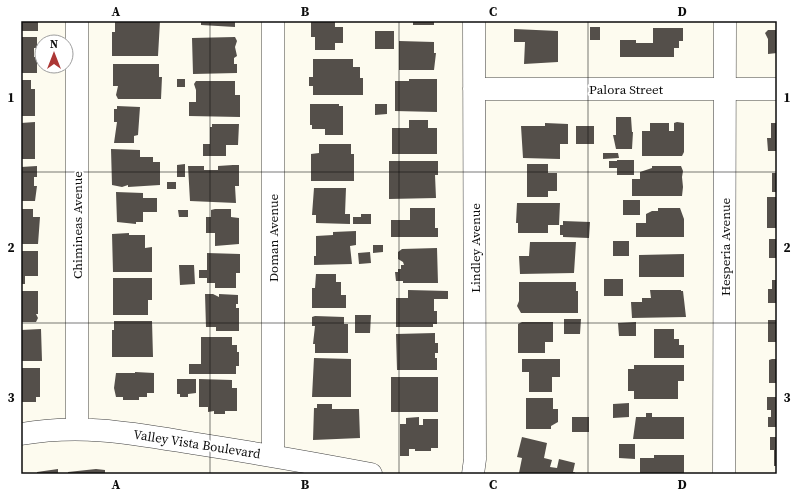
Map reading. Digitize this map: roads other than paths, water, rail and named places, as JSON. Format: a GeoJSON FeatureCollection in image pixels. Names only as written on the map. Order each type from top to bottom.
{"type":"FeatureCollection","features":[{"type":"Feature","properties":{"kind":"street","name":"Chimineas Avenue"},"geometry":{"type":"LineString","coordinates":[[77,21],[77,428]]}},
{"type":"Feature","properties":{"kind":"street","name":"Doman Avenue"},"geometry":{"type":"LineString","coordinates":[[273,21],[273,456]]}},
{"type":"Feature","properties":{"kind":"street","name":"Lindley Avenue"},"geometry":{"type":"LineString","coordinates":[[473,474],[475,459],[474,21]]}},
{"type":"Feature","properties":{"kind":"street","name":"Hesperia Avenue"},"geometry":{"type":"LineString","coordinates":[[724,474],[725,21]]}},
{"type":"Feature","properties":{"kind":"street","name":"Palora Street"},"geometry":{"type":"LineString","coordinates":[[474,89],[777,89]]}},
{"type":"Feature","properties":{"kind":"street","name":"Valley Vista Boulevard"},"geometry":{"type":"LineString","coordinates":[[21,434],[77,428],[111,430],[273,456],[371,474]]}}]}
